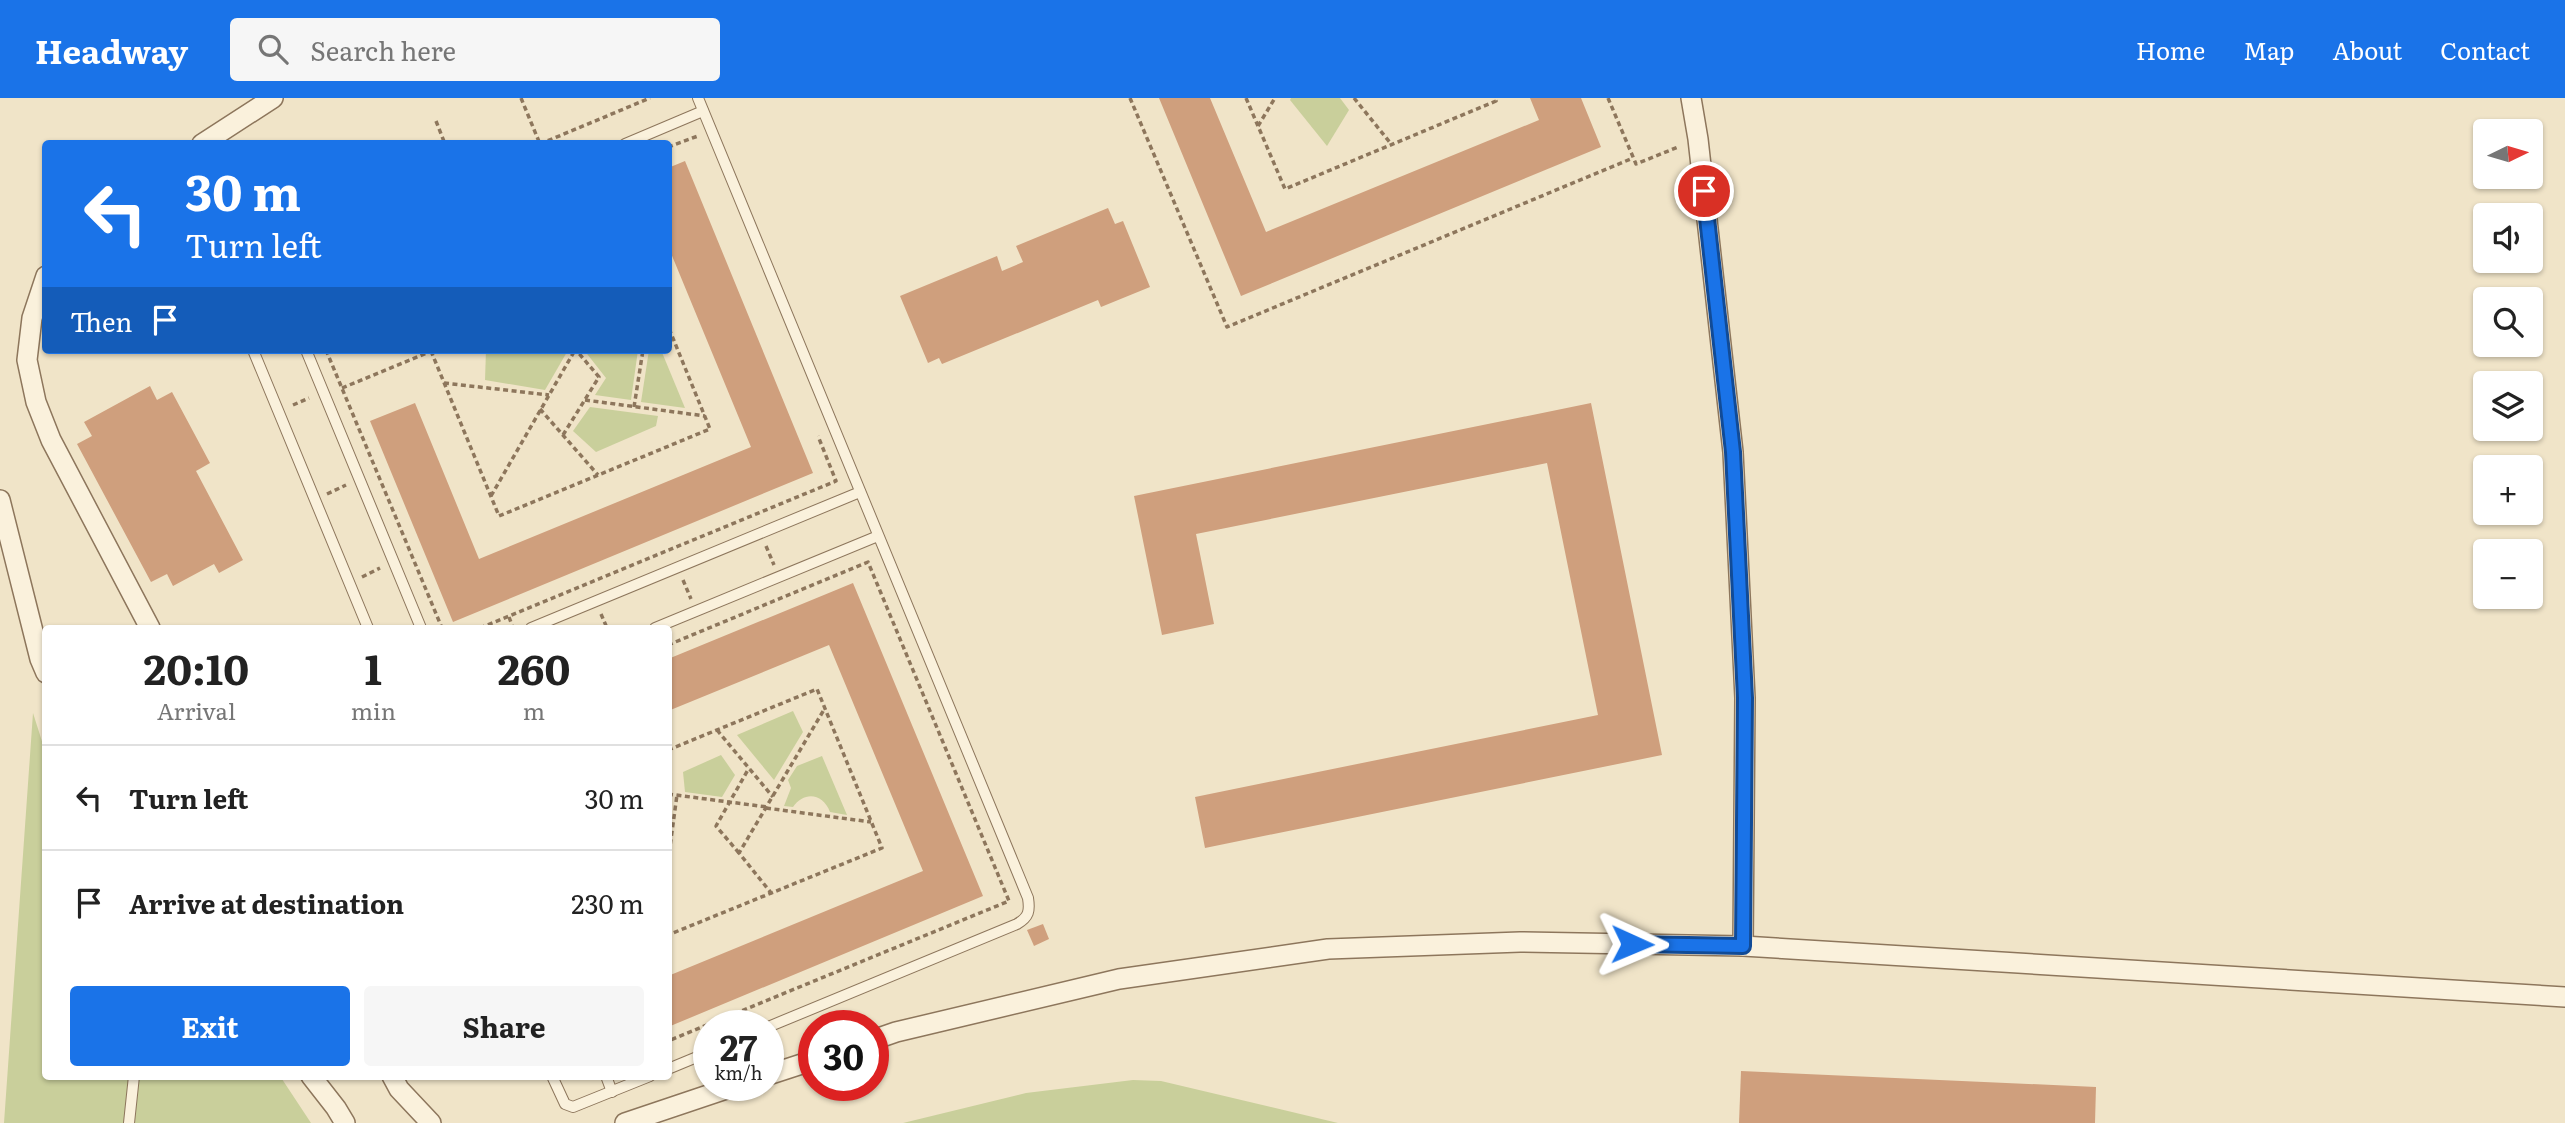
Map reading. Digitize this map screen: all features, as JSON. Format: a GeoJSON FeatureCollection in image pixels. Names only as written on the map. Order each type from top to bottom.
{"type":"FeatureCollection","features":[{"type":"Feature","properties":{"kind":"street"},"geometry":{"type":"LineString","coordinates":[[208,140],[273,98]]}},
{"type":"Feature","properties":{"kind":"street"},"geometry":{"type":"LineString","coordinates":[[1691,98],[1698,139],[1733,452],[1745,698],[1743,946]]}},
{"type":"Feature","properties":{"kind":"street"},"geometry":{"type":"LineString","coordinates":[[42,288],[32,318],[27,360],[36,402],[51,440],[147,625]]}},
{"type":"Feature","properties":{"kind":"street"},"geometry":{"type":"LineString","coordinates":[[0,500],[42,664]]}},
{"type":"Feature","properties":{"kind":"street"},"geometry":{"type":"LineString","coordinates":[[889,1034],[1119,979],[1328,949],[1520,942],[1743,946],[2565,997]]}},
{"type":"Feature","properties":{"kind":"street"},"geometry":{"type":"LineString","coordinates":[[314,1080],[345,1123]]}},
{"type":"Feature","properties":{"kind":"street"},"geometry":{"type":"LineString","coordinates":[[394,1080],[399,1089],[431,1123]]}},
{"type":"Feature","properties":{"kind":"street"},"geometry":{"type":"LineString","coordinates":[[625,1123],[693,1100]]}},
{"type":"Feature","properties":{"kind":"lane"},"geometry":{"type":"LineString","coordinates":[[698,98],[1023,886],[1030,909],[1027,919],[1017,924],[784,1020]]}},
{"type":"Feature","properties":{"kind":"lane"},"geometry":{"type":"LineString","coordinates":[[635,140],[704,111]]}},
{"type":"Feature","properties":{"kind":"lane"},"geometry":{"type":"LineString","coordinates":[[255,354],[367,625]]}},
{"type":"Feature","properties":{"kind":"lane"},"geometry":{"type":"LineString","coordinates":[[308,354],[420,625]]}},
{"type":"Feature","properties":{"kind":"lane"},"geometry":{"type":"LineString","coordinates":[[538,625],[860,492]]}},
{"type":"Feature","properties":{"kind":"lane"},"geometry":{"type":"LineString","coordinates":[[661,625],[878,536]]}},
{"type":"Feature","properties":{"kind":"lane"},"geometry":{"type":"LineString","coordinates":[[672,1067],[693,1059]]}},
{"type":"Feature","properties":{"kind":"lane"},"geometry":{"type":"LineString","coordinates":[[129,1123],[134,1080]]}},
{"type":"Feature","properties":{"kind":"lane"},"geometry":{"type":"LineString","coordinates":[[554,1080],[565,1104],[573,1107],[640,1080]]}},
{"type":"Feature","properties":{"kind":"lane"},"geometry":{"type":"LineString","coordinates":[[608,1080],[612,1092]]}},
{"type":"Feature","properties":{"kind":"path"},"geometry":{"type":"LineString","coordinates":[[521,98],[538,140]]}},
{"type":"Feature","properties":{"kind":"path"},"geometry":{"type":"LineString","coordinates":[[550,140],[650,98]]}},
{"type":"Feature","properties":{"kind":"path"},"geometry":{"type":"LineString","coordinates":[[1130,98],[1227,327],[1633,158]]}},
{"type":"Feature","properties":{"kind":"path"},"geometry":{"type":"LineString","coordinates":[[1246,98],[1284,189],[1496,102],[1494,98]]}},
{"type":"Feature","properties":{"kind":"path"},"geometry":{"type":"LineString","coordinates":[[1258,126],[1275,98]]}},
{"type":"Feature","properties":{"kind":"path"},"geometry":{"type":"LineString","coordinates":[[1354,98],[1392,145]]}},
{"type":"Feature","properties":{"kind":"path"},"geometry":{"type":"LineString","coordinates":[[1608,98],[1636,164],[1698,139]]}},
{"type":"Feature","properties":{"kind":"path"},"geometry":{"type":"LineString","coordinates":[[436,121],[443,140]]}},
{"type":"Feature","properties":{"kind":"path"},"geometry":{"type":"LineString","coordinates":[[672,145],[698,135],[703,148]]}},
{"type":"Feature","properties":{"kind":"path"},"geometry":{"type":"LineString","coordinates":[[434,354],[499,516],[710,429],[672,337]]}},
{"type":"Feature","properties":{"kind":"path"},"geometry":{"type":"LineString","coordinates":[[328,354],[441,625]]}},
{"type":"Feature","properties":{"kind":"path"},"geometry":{"type":"LineString","coordinates":[[278,412],[318,394],[325,395],[426,354]]}},
{"type":"Feature","properties":{"kind":"path"},"geometry":{"type":"LineString","coordinates":[[491,496],[573,354]]}},
{"type":"Feature","properties":{"kind":"path"},"geometry":{"type":"LineString","coordinates":[[563,435],[599,377],[579,354]]}},
{"type":"Feature","properties":{"kind":"path"},"geometry":{"type":"LineString","coordinates":[[634,407],[642,354]]}},
{"type":"Feature","properties":{"kind":"path"},"geometry":{"type":"LineString","coordinates":[[444,383],[549,395]]}},
{"type":"Feature","properties":{"kind":"path"},"geometry":{"type":"LineString","coordinates":[[585,400],[705,416]]}},
{"type":"Feature","properties":{"kind":"path"},"geometry":{"type":"LineString","coordinates":[[540,409],[598,475]]}},
{"type":"Feature","properties":{"kind":"path"},"geometry":{"type":"LineString","coordinates":[[816,430],[844,499]]}},
{"type":"Feature","properties":{"kind":"path"},"geometry":{"type":"LineString","coordinates":[[487,625],[836,481]]}},
{"type":"Feature","properties":{"kind":"path"},"geometry":{"type":"LineString","coordinates":[[753,515],[787,596]]}},
{"type":"Feature","properties":{"kind":"path"},"geometry":{"type":"LineString","coordinates":[[672,1039],[1009,901],[862,542]]}},
{"type":"Feature","properties":{"kind":"path"},"geometry":{"type":"LineString","coordinates":[[670,550],[704,630]]}},
{"type":"Feature","properties":{"kind":"path"},"geometry":{"type":"LineString","coordinates":[[672,643],[868,562]]}},
{"type":"Feature","properties":{"kind":"path"},"geometry":{"type":"LineString","coordinates":[[509,616],[512,625]]}},
{"type":"Feature","properties":{"kind":"path"},"geometry":{"type":"LineString","coordinates":[[672,748],[817,689],[883,848],[672,933]]}},
{"type":"Feature","properties":{"kind":"path"},"geometry":{"type":"LineString","coordinates":[[739,853],[825,708]]}},
{"type":"Feature","properties":{"kind":"path"},"geometry":{"type":"LineString","coordinates":[[717,730],[772,797]]}},
{"type":"Feature","properties":{"kind":"path"},"geometry":{"type":"LineString","coordinates":[[749,768],[716,826],[772,894]]}},
{"type":"Feature","properties":{"kind":"path"},"geometry":{"type":"LineString","coordinates":[[672,794],[872,822]]}},
{"type":"Feature","properties":{"kind":"path"},"geometry":{"type":"LineString","coordinates":[[672,831],[677,795]]}},
{"type":"Feature","properties":{"kind":"green space"},"geometry":{"type":"Polygon","coordinates":[[[1340,98],[1349,110],[1327,146],[1290,100],[1340,98]]]}},
{"type":"Feature","properties":{"kind":"green space"},"geometry":{"type":"Polygon","coordinates":[[[486,354],[566,354],[545,390],[485,380],[486,354]]]}},
{"type":"Feature","properties":{"kind":"green space"},"geometry":{"type":"Polygon","coordinates":[[[587,354],[637,354],[631,400],[595,395],[606,378],[587,354]]]}},
{"type":"Feature","properties":{"kind":"green space"},"geometry":{"type":"Polygon","coordinates":[[[648,354],[663,354],[685,408],[641,402],[648,354]]]}},
{"type":"Feature","properties":{"kind":"green space"},"geometry":{"type":"Polygon","coordinates":[[[590,407],[658,416],[656,426],[596,452],[573,431],[590,407]]]}},
{"type":"Feature","properties":{"kind":"green space"},"geometry":{"type":"Polygon","coordinates":[[[793,711],[803,732],[774,780],[737,735],[793,711]]]}},
{"type":"Feature","properties":{"kind":"green space"},"geometry":{"type":"Polygon","coordinates":[[[33,713],[42,741],[42,1080],[283,1080],[311,1123],[4,1123],[33,713]]]}},
{"type":"Feature","properties":{"kind":"green space"},"geometry":{"type":"Polygon","coordinates":[[[721,755],[735,775],[722,797],[685,792],[683,772],[721,755]]]}},
{"type":"Feature","properties":{"kind":"green space"},"geometry":{"type":"Polygon","coordinates":[[[822,756],[847,815],[830,812],[823,801],[813,796],[802,798],[793,807],[784,806],[791,788],[788,780],[797,766],[822,756]]]}},
{"type":"Feature","properties":{"kind":"green space"},"geometry":{"type":"Polygon","coordinates":[[[1133,1080],[1161,1081],[1338,1123],[903,1123],[1026,1093],[1133,1080]]]}},
{"type":"Feature","properties":{"kind":"building"},"geometry":{"type":"Polygon","coordinates":[[[1159,98],[1210,98],[1266,232],[1539,120],[1530,98],[1581,98],[1601,147],[1241,296],[1159,98]]]}},
{"type":"Feature","properties":{"kind":"building"},"geometry":{"type":"Polygon","coordinates":[[[685,161],[813,473],[453,622],[370,421],[415,403],[479,559],[751,447],[672,256],[672,166],[685,161]]]}},
{"type":"Feature","properties":{"kind":"building"},"geometry":{"type":"Polygon","coordinates":[[[1108,208],[1115,224],[1123,221],[1150,287],[1101,307],[1098,300],[942,364],[939,358],[928,363],[900,296],[997,256],[1002,271],[1023,262],[1016,246],[1108,208]]]}},
{"type":"Feature","properties":{"kind":"building"},"geometry":{"type":"Polygon","coordinates":[[[150,386],[157,400],[172,392],[210,463],[196,471],[243,560],[219,573],[214,564],[173,586],[167,574],[151,582],[77,444],[92,436],[84,422],[150,386]]]}},
{"type":"Feature","properties":{"kind":"building"},"geometry":{"type":"Polygon","coordinates":[[[1591,403],[1662,755],[1205,848],[1195,797],[1598,715],[1547,463],[1196,534],[1214,624],[1162,635],[1134,496],[1591,403]]]}},
{"type":"Feature","properties":{"kind":"building"},"geometry":{"type":"Polygon","coordinates":[[[853,583],[983,896],[709,1010],[693,1010],[693,1017],[672,1025],[672,974],[923,871],[829,645],[672,709],[672,657],[853,583]]]}},
{"type":"Feature","properties":{"kind":"building"},"geometry":{"type":"Polygon","coordinates":[[[1043,924],[1049,939],[1034,946],[1027,930],[1043,924]]]}},
{"type":"Feature","properties":{"kind":"building"},"geometry":{"type":"Polygon","coordinates":[[[1741,1071],[2096,1087],[2095,1123],[1739,1123],[1741,1071]]]}},
{"type":"Feature","properties":{"kind":"route"},"geometry":{"type":"LineString","coordinates":[[1632,944],[1743,946],[1745,698],[1733,452],[1704,191]]}}]}
